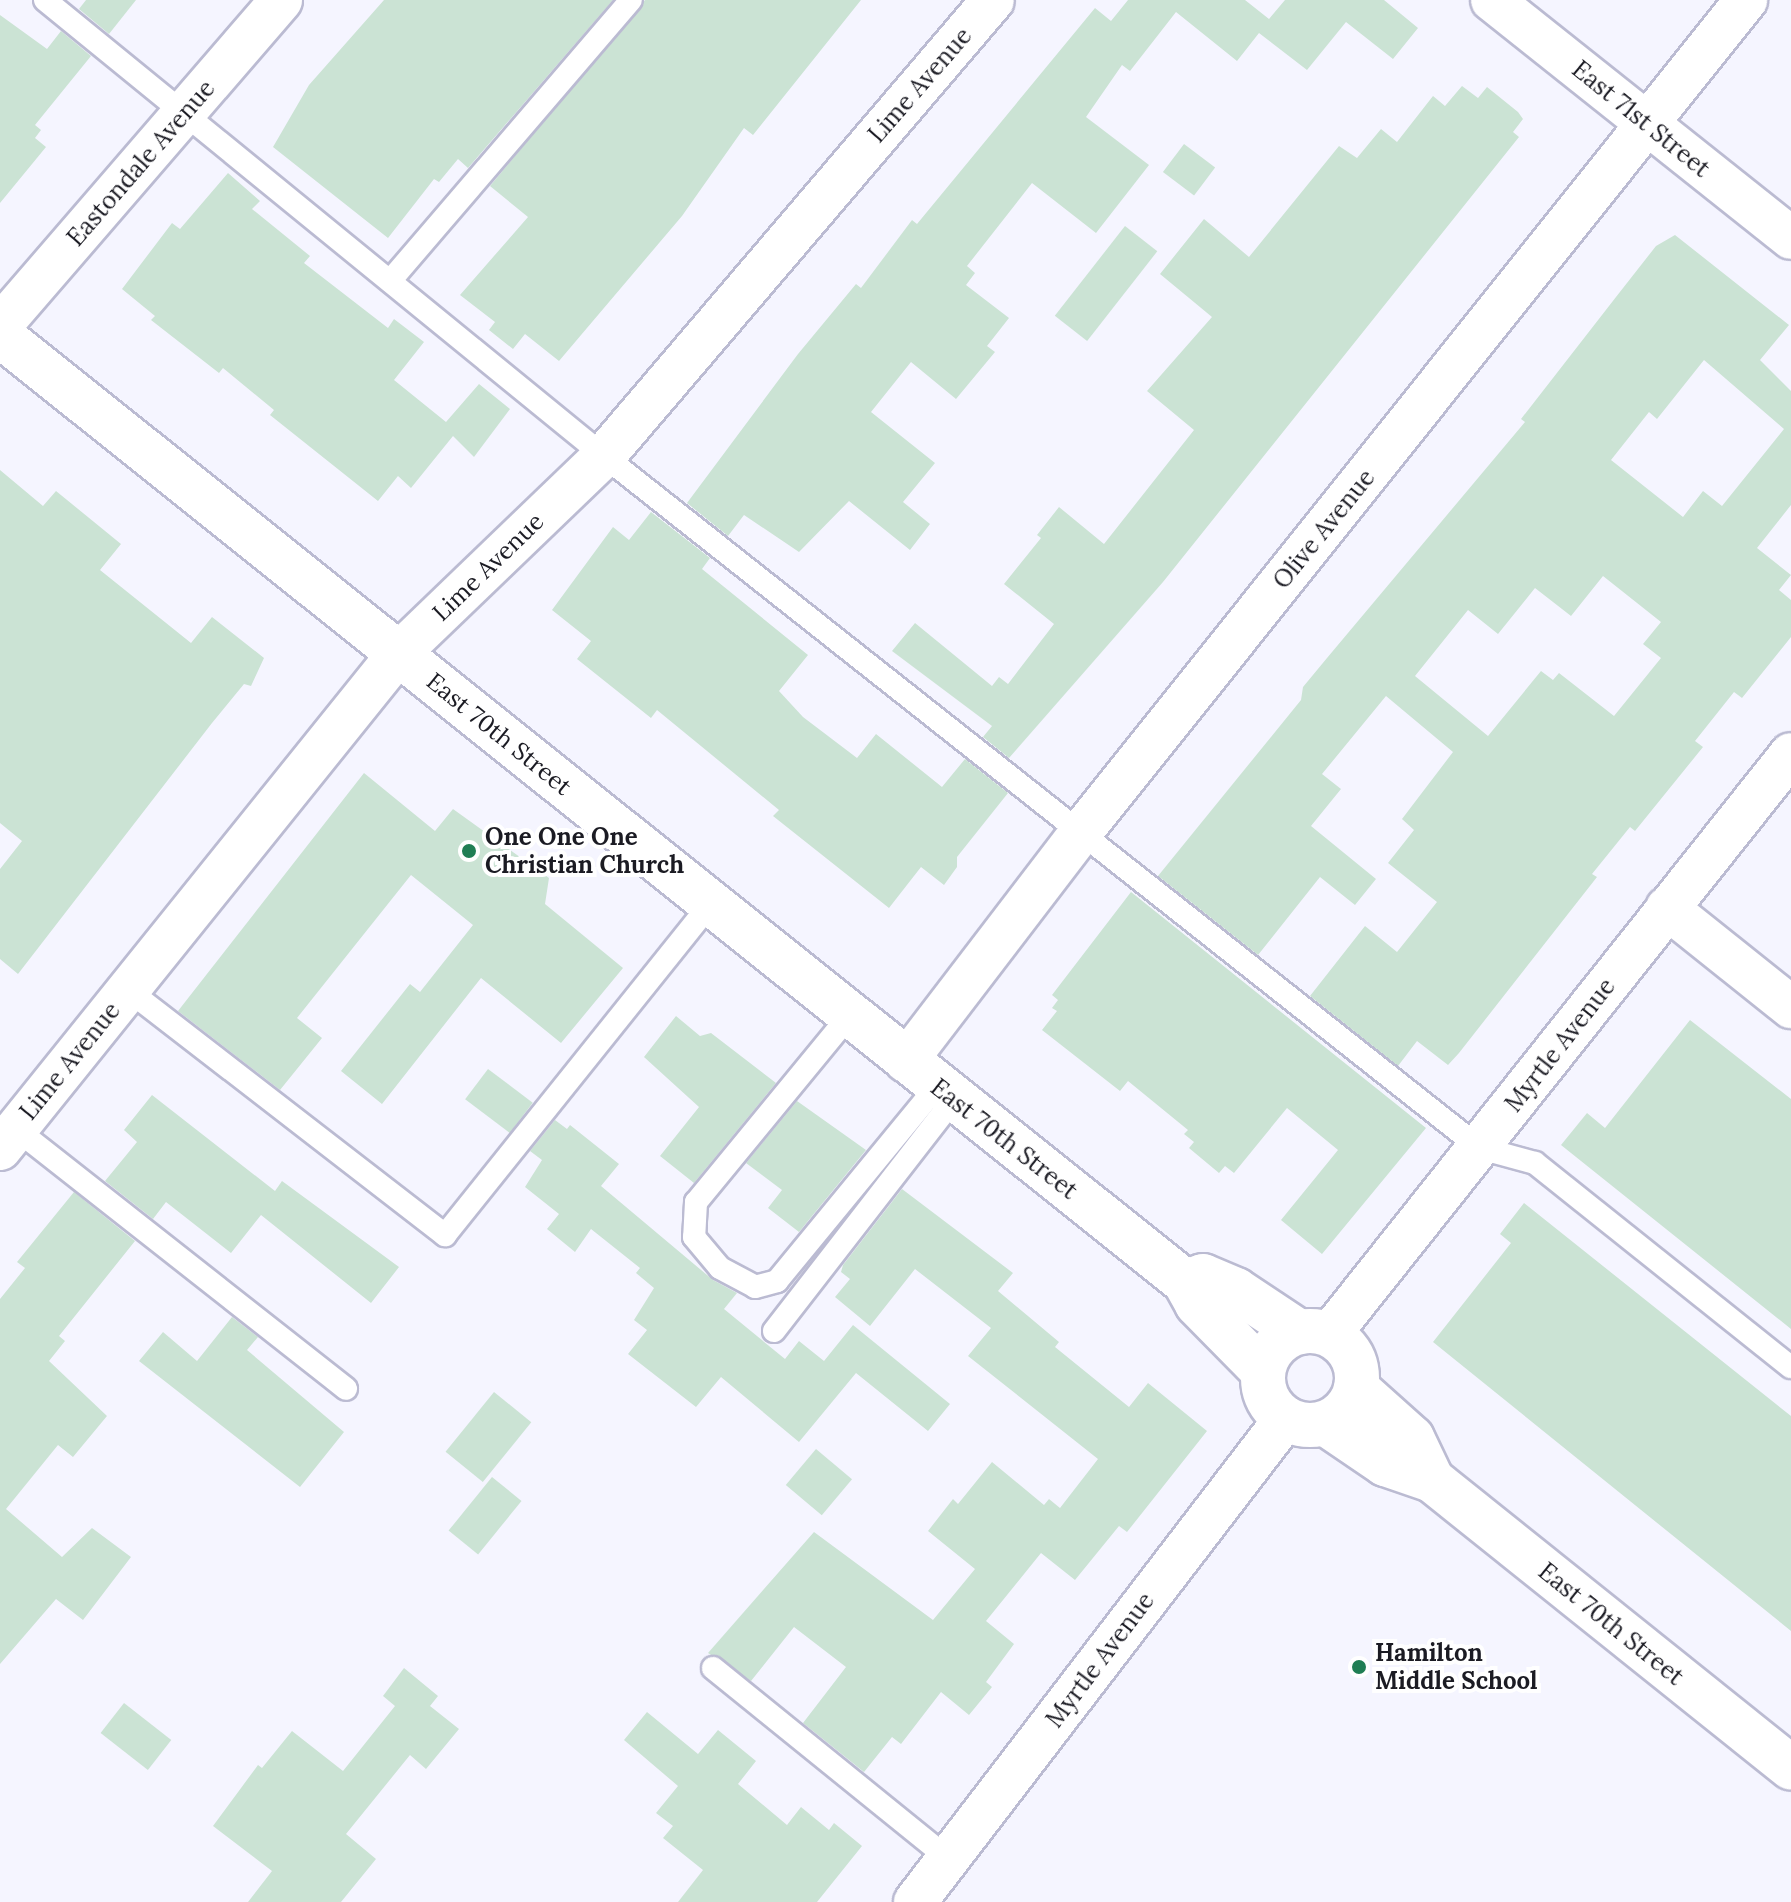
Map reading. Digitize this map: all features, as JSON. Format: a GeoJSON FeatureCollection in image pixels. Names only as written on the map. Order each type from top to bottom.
{"type":"FeatureCollection","features":[{"type":"Feature","properties":{"kind":"street","name":"Eastondale Avenue"},"geometry":{"type":"LineString","coordinates":[[0,326],[281,0]]}},
{"type":"Feature","properties":{"kind":"street","name":"Lime Avenue"},"geometry":{"type":"LineString","coordinates":[[8,1139],[399,653],[604,456],[993,0]]}},
{"type":"Feature","properties":{"kind":"street","name":"East 71st Street"},"geometry":{"type":"LineString","coordinates":[[1492,0],[1791,238]]}},
{"type":"Feature","properties":{"kind":"street","name":"Olive Avenue"},"geometry":{"type":"LineString","coordinates":[[932,1082],[1082,831],[1746,0]]}},
{"type":"Feature","properties":{"kind":"street","name":"East 70th Street"},"geometry":{"type":"LineString","coordinates":[[0,335],[1185,1282],[1197,1304],[1263,1371]]}},
{"type":"Feature","properties":{"kind":"street","name":"Myrtle Avenue"},"geometry":{"type":"LineString","coordinates":[[1314,1333],[1480,1148],[1791,754]]}},
{"type":"Feature","properties":{"kind":"street"},"geometry":{"type":"LineString","coordinates":[[1667,908],[1791,1007]]}},
{"type":"Feature","properties":{"kind":"street"},"geometry":{"type":"LineString","coordinates":[[1185,1282],[1203,1276],[1236,1290],[1314,1333],[1352,1357],[1356,1388],[1339,1415],[1306,1420],[1269,1403],[1263,1371],[1274,1346],[1314,1333]]}},
{"type":"Feature","properties":{"kind":"street","name":"East 70th Street"},"geometry":{"type":"LineString","coordinates":[[1356,1388],[1412,1438],[1432,1480]]}},
{"type":"Feature","properties":{"kind":"street","name":"East 70th Street"},"geometry":{"type":"LineString","coordinates":[[1306,1420],[1385,1464],[1432,1480],[1791,1768]]}},
{"type":"Feature","properties":{"kind":"street","name":"Myrtle Avenue"},"geometry":{"type":"LineString","coordinates":[[915,1902],[1306,1420]]}},
{"type":"Feature","properties":{"kind":"lane"},"geometry":{"type":"LineString","coordinates":[[45,0],[604,456],[1480,1148],[1535,1163],[1791,1367]]}},
{"type":"Feature","properties":{"kind":"lane"},"geometry":{"type":"LineString","coordinates":[[390,281],[631,0]]}},
{"type":"Feature","properties":{"kind":"lane"},"geometry":{"type":"LineString","coordinates":[[128,990],[445,1235],[710,904]]}},
{"type":"Feature","properties":{"kind":"lane"},"geometry":{"type":"LineString","coordinates":[[849,1016],[696,1202],[694,1237],[720,1268],[755,1287],[777,1281],[932,1082]]}},
{"type":"Feature","properties":{"kind":"lane"},"geometry":{"type":"LineString","coordinates":[[774,1331],[932,1082]]}},
{"type":"Feature","properties":{"kind":"lane"},"geometry":{"type":"LineString","coordinates":[[8,1139],[346,1389]]}},
{"type":"Feature","properties":{"kind":"lane"},"geometry":{"type":"LineString","coordinates":[[713,1668],[949,1859]]}},
{"type":"Feature","properties":{"kind":"building"},"geometry":{"type":"Polygon","coordinates":[[[86,0],[136,0],[109,34],[79,9],[86,0]]]}},
{"type":"Feature","properties":{"kind":"building"},"geometry":{"type":"Polygon","coordinates":[[[384,0],[613,0],[468,168],[458,159],[439,182],[434,179],[388,238],[273,147],[309,85],[384,0]]]}},
{"type":"Feature","properties":{"kind":"building"},"geometry":{"type":"Polygon","coordinates":[[[645,0],[861,0],[753,135],[744,128],[682,216],[559,361],[525,334],[513,349],[489,330],[495,322],[460,295],[528,217],[490,186],[645,0]]]}},
{"type":"Feature","properties":{"kind":"building"},"geometry":{"type":"Polygon","coordinates":[[[1128,0],[1245,0],[1269,19],[1285,0],[1384,0],[1418,28],[1393,59],[1346,22],[1307,70],[1259,33],[1237,61],[1176,12],[1130,71],[1122,65],[1086,117],[1149,165],[1096,233],[1032,183],[967,266],[975,273],[966,285],[1009,318],[987,346],[995,352],[956,399],[911,362],[871,412],[935,463],[903,502],[930,524],[910,550],[849,501],[799,552],[744,515],[728,536],[687,503],[798,354],[856,284],[861,288],[912,220],[917,224],[1095,8],[1111,21],[1128,0]]]}},
{"type":"Feature","properties":{"kind":"building"},"geometry":{"type":"Polygon","coordinates":[[[0,15],[47,49],[61,31],[91,56],[35,125],[41,130],[35,138],[46,147],[0,203],[0,15]]]}},
{"type":"Feature","properties":{"kind":"building"},"geometry":{"type":"Polygon","coordinates":[[[1462,86],[1478,98],[1487,87],[1518,112],[1523,119],[1513,132],[1519,137],[1163,582],[1009,758],[983,737],[992,726],[892,651],[915,623],[992,686],[999,677],[1008,684],[1054,624],[1004,584],[1041,538],[1037,535],[1059,507],[1104,544],[1194,430],[1147,391],[1212,317],[1160,274],[1204,219],[1249,257],[1339,146],[1357,158],[1381,129],[1397,142],[1433,96],[1445,106],[1462,86]]]}},
{"type":"Feature","properties":{"kind":"building"},"geometry":{"type":"Polygon","coordinates":[[[1184,144],[1215,167],[1194,195],[1163,172],[1184,144]]]}},
{"type":"Feature","properties":{"kind":"building"},"geometry":{"type":"Polygon","coordinates":[[[228,173],[260,201],[252,209],[310,256],[304,263],[388,328],[394,319],[424,342],[394,380],[446,422],[479,384],[510,409],[474,457],[453,436],[411,488],[398,476],[378,501],[270,415],[274,410],[223,368],[219,373],[151,320],[155,316],[122,289],[172,223],[180,229],[228,173]]]}},
{"type":"Feature","properties":{"kind":"building"},"geometry":{"type":"Polygon","coordinates":[[[1125,226],[1157,251],[1087,341],[1055,316],[1125,226]]]}},
{"type":"Feature","properties":{"kind":"building"},"geometry":{"type":"Polygon","coordinates":[[[1675,235],[1789,325],[1760,360],[1791,391],[1791,505],[1757,548],[1791,575],[1779,590],[1791,600],[1791,637],[1742,698],[1734,692],[1695,741],[1703,747],[1635,831],[1630,827],[1592,874],[1597,877],[1459,1053],[1448,1065],[1417,1041],[1398,1066],[1310,996],[1365,926],[1397,952],[1437,902],[1388,863],[1414,830],[1402,819],[1453,752],[1386,696],[1322,774],[1341,789],[1311,826],[1376,879],[1355,905],[1320,877],[1258,955],[1158,876],[1301,700],[1303,687],[1525,422],[1521,419],[1656,246],[1675,235]],[[1704,360],[1657,419],[1649,412],[1611,460],[1683,517],[1703,491],[1722,506],[1784,429],[1704,360]],[[1603,576],[1571,616],[1535,588],[1498,634],[1468,610],[1415,676],[1488,736],[1541,671],[1553,680],[1559,673],[1614,716],[1661,658],[1643,644],[1661,622],[1603,576]]]}},
{"type":"Feature","properties":{"kind":"building"},"geometry":{"type":"Polygon","coordinates":[[[0,470],[43,506],[56,491],[121,544],[100,570],[191,643],[212,617],[264,658],[251,686],[244,684],[212,723],[18,974],[0,959],[0,869],[22,841],[0,823],[0,470]]]}},
{"type":"Feature","properties":{"kind":"building"},"geometry":{"type":"Polygon","coordinates":[[[651,512],[710,558],[702,569],[808,655],[779,691],[803,717],[857,758],[876,734],[942,787],[965,759],[1008,793],[957,857],[957,867],[944,885],[921,867],[889,908],[773,816],[779,810],[657,710],[651,718],[577,659],[591,641],[552,610],[613,527],[629,540],[651,512]]]}},
{"type":"Feature","properties":{"kind":"building"},"geometry":{"type":"Polygon","coordinates":[[[364,773],[435,831],[453,809],[549,878],[545,904],[623,968],[561,1043],[481,978],[382,1104],[341,1071],[410,984],[420,992],[473,925],[411,875],[297,1018],[322,1038],[280,1090],[178,1011],[364,773]]]}},
{"type":"Feature","properties":{"kind":"building"},"geometry":{"type":"Polygon","coordinates":[[[1131,892],[1426,1128],[1322,1254],[1281,1220],[1338,1150],[1287,1108],[1234,1173],[1225,1166],[1219,1173],[1189,1148],[1194,1142],[1184,1134],[1188,1130],[1128,1081],[1120,1091],[1042,1030],[1057,1011],[1052,1008],[1058,1000],[1052,995],[1131,892]]]}},
{"type":"Feature","properties":{"kind":"building"},"geometry":{"type":"Polygon","coordinates":[[[676,1016],[700,1036],[711,1033],[776,1083],[694,1183],[660,1156],[699,1107],[644,1057],[676,1016]]]}},
{"type":"Feature","properties":{"kind":"building"},"geometry":{"type":"Polygon","coordinates":[[[1690,1020],[1791,1099],[1791,1329],[1561,1145],[1587,1113],[1605,1128],[1690,1020]]]}},
{"type":"Feature","properties":{"kind":"building"},"geometry":{"type":"Polygon","coordinates":[[[488,1069],[533,1103],[510,1133],[465,1099],[488,1069]]]}},
{"type":"Feature","properties":{"kind":"building"},"geometry":{"type":"Polygon","coordinates":[[[152,1095],[275,1191],[282,1181],[399,1267],[371,1303],[261,1215],[231,1253],[166,1202],[153,1219],[105,1181],[137,1142],[124,1130],[152,1095]]]}},
{"type":"Feature","properties":{"kind":"building"},"geometry":{"type":"Polygon","coordinates":[[[797,1101],[866,1150],[799,1232],[768,1208],[782,1190],[746,1163],[797,1101]]]}},
{"type":"Feature","properties":{"kind":"building"},"geometry":{"type":"Polygon","coordinates":[[[555,1120],[567,1129],[570,1125],[619,1164],[601,1186],[713,1280],[737,1293],[724,1309],[785,1359],[799,1341],[824,1361],[853,1325],[950,1404],[928,1431],[856,1373],[799,1442],[721,1377],[696,1407],[628,1354],[647,1330],[634,1320],[654,1288],[636,1273],[640,1268],[591,1229],[575,1252],[547,1229],[559,1214],[525,1187],[542,1160],[530,1151],[555,1120]]]}},
{"type":"Feature","properties":{"kind":"building"},"geometry":{"type":"Polygon","coordinates":[[[902,1189],[1013,1273],[998,1291],[1059,1342],[1055,1347],[1129,1407],[1148,1383],[1207,1431],[1127,1532],[1119,1526],[1075,1580],[1041,1553],[986,1621],[1014,1644],[986,1682],[992,1687],[969,1715],[941,1692],[901,1744],[892,1737],[864,1772],[803,1723],[846,1667],[794,1627],[751,1681],[708,1653],[814,1532],[933,1620],[975,1569],[928,1531],[953,1499],[958,1504],[992,1462],[1044,1505],[1049,1499],[1060,1508],[1098,1459],[968,1356],[991,1328],[915,1269],[870,1326],[835,1297],[850,1279],[841,1272],[843,1265],[902,1189]]]}},
{"type":"Feature","properties":{"kind":"building"},"geometry":{"type":"Polygon","coordinates":[[[74,1192],[135,1241],[59,1336],[65,1341],[49,1361],[107,1416],[73,1457],[58,1445],[6,1509],[62,1557],[92,1528],[131,1557],[83,1620],[56,1599],[0,1664],[0,1299],[25,1268],[17,1262],[74,1192]]]}},
{"type":"Feature","properties":{"kind":"building"},"geometry":{"type":"Polygon","coordinates":[[[1524,1203],[1791,1416],[1791,1631],[1433,1342],[1511,1243],[1500,1234],[1524,1203]]]}},
{"type":"Feature","properties":{"kind":"building"},"geometry":{"type":"Polygon","coordinates":[[[232,1317],[258,1337],[247,1350],[344,1432],[300,1487],[139,1361],[163,1332],[197,1361],[232,1317]]]}},
{"type":"Feature","properties":{"kind":"building"},"geometry":{"type":"Polygon","coordinates":[[[494,1392],[531,1422],[483,1482],[446,1452],[494,1392]]]}},
{"type":"Feature","properties":{"kind":"building"},"geometry":{"type":"Polygon","coordinates":[[[816,1449],[852,1479],[822,1515],[786,1485],[816,1449]]]}},
{"type":"Feature","properties":{"kind":"building"},"geometry":{"type":"Polygon","coordinates":[[[492,1477],[522,1501],[478,1555],[449,1531],[492,1477]]]}},
{"type":"Feature","properties":{"kind":"building"},"geometry":{"type":"Polygon","coordinates":[[[404,1668],[438,1696],[430,1706],[459,1729],[426,1769],[410,1755],[346,1834],[376,1859],[341,1902],[248,1902],[272,1871],[213,1826],[258,1765],[262,1768],[292,1731],[343,1771],[395,1706],[383,1696],[404,1668]]]}},
{"type":"Feature","properties":{"kind":"building"},"geometry":{"type":"Polygon","coordinates":[[[124,1703],[171,1740],[148,1770],[101,1733],[124,1703]]]}},
{"type":"Feature","properties":{"kind":"building"},"geometry":{"type":"Polygon","coordinates":[[[647,1712],[698,1754],[718,1730],[756,1761],[738,1784],[787,1825],[801,1807],[829,1830],[834,1823],[862,1846],[817,1902],[678,1902],[703,1870],[663,1838],[673,1826],[656,1813],[678,1786],[624,1740],[647,1712]]]}},
{"type":"Feature","properties":{"kind":"place","name":"One One One Christian Church"},"geometry":{"type":"Point","coordinates":[469,851]}},
{"type":"Feature","properties":{"kind":"place","name":"Hamilton Middle School"},"geometry":{"type":"Point","coordinates":[1359,1667]}}]}
